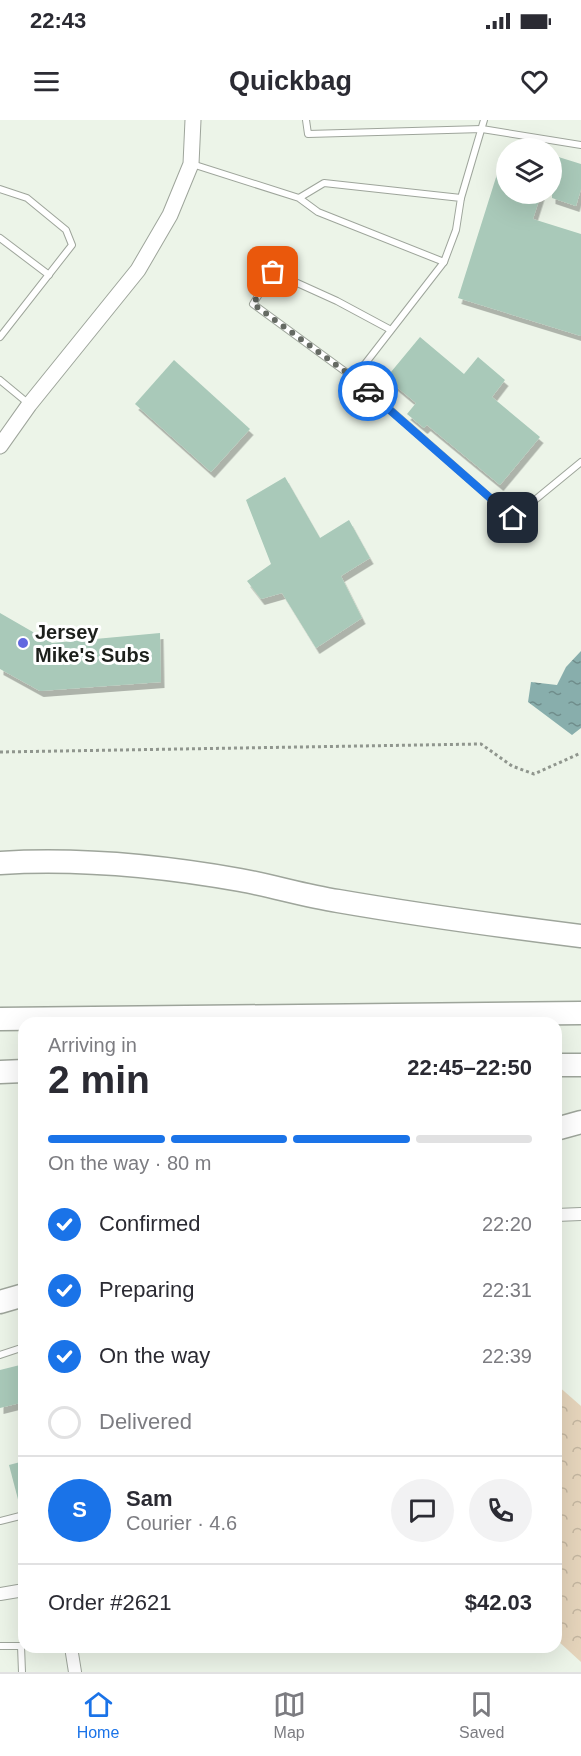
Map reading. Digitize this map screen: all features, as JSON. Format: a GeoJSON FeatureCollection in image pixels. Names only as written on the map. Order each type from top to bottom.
{"type":"FeatureCollection","features":[{"type":"Feature","properties":{"kind":"highway"},"geometry":{"type":"LineString","coordinates":[[0,863],[93,862],[175,870],[241,880],[336,901],[486,925],[581,936]]}},
{"type":"Feature","properties":{"kind":"highway"},"geometry":{"type":"LineString","coordinates":[[194,1017],[581,1013]]}},
{"type":"Feature","properties":{"kind":"highway"},"geometry":{"type":"LineString","coordinates":[[0,1019],[18,1019]]}},
{"type":"Feature","properties":{"kind":"highway"},"geometry":{"type":"LineString","coordinates":[[562,1065],[581,1065]]}},
{"type":"Feature","properties":{"kind":"highway"},"geometry":{"type":"LineString","coordinates":[[0,1072],[18,1071]]}},
{"type":"Feature","properties":{"kind":"highway"},"geometry":{"type":"LineString","coordinates":[[562,1127],[581,1122]]}},
{"type":"Feature","properties":{"kind":"highway"},"geometry":{"type":"LineString","coordinates":[[0,1302],[18,1296]]}},
{"type":"Feature","properties":{"kind":"street"},"geometry":{"type":"LineString","coordinates":[[0,446],[29,405],[138,270],[170,215],[191,164],[193,120]]}},
{"type":"Feature","properties":{"kind":"street"},"geometry":{"type":"LineString","coordinates":[[562,1215],[581,1214]]}},
{"type":"Feature","properties":{"kind":"street"},"geometry":{"type":"LineString","coordinates":[[0,1594],[18,1591]]}},
{"type":"Feature","properties":{"kind":"street"},"geometry":{"type":"LineString","coordinates":[[72,1653],[75,1672]]}},
{"type":"Feature","properties":{"kind":"lane"},"geometry":{"type":"LineString","coordinates":[[306,120],[308,134],[482,129],[581,145]]}},
{"type":"Feature","properties":{"kind":"lane"},"geometry":{"type":"LineString","coordinates":[[354,378],[444,262],[456,230],[461,198],[484,120]]}},
{"type":"Feature","properties":{"kind":"lane"},"geometry":{"type":"LineString","coordinates":[[191,164],[299,198],[318,212],[444,262]]}},
{"type":"Feature","properties":{"kind":"lane"},"geometry":{"type":"LineString","coordinates":[[299,198],[324,183],[461,198]]}},
{"type":"Feature","properties":{"kind":"lane"},"geometry":{"type":"LineString","coordinates":[[0,189],[27,198],[66,230],[72,245],[0,337]]}},
{"type":"Feature","properties":{"kind":"lane"},"geometry":{"type":"LineString","coordinates":[[0,238],[49,275]]}},
{"type":"Feature","properties":{"kind":"lane"},"geometry":{"type":"LineString","coordinates":[[391,330],[337,301],[273,272],[253,304],[354,378],[513,518],[581,462]]}},
{"type":"Feature","properties":{"kind":"lane"},"geometry":{"type":"LineString","coordinates":[[0,380],[29,405]]}},
{"type":"Feature","properties":{"kind":"lane"},"geometry":{"type":"LineString","coordinates":[[0,1355],[18,1349]]}},
{"type":"Feature","properties":{"kind":"lane"},"geometry":{"type":"LineString","coordinates":[[0,1521],[18,1516]]}},
{"type":"Feature","properties":{"kind":"lane"},"geometry":{"type":"LineString","coordinates":[[0,1646],[18,1646]]}},
{"type":"Feature","properties":{"kind":"lane"},"geometry":{"type":"LineString","coordinates":[[22,1653],[22,1672]]}},
{"type":"Feature","properties":{"kind":"path"},"geometry":{"type":"LineString","coordinates":[[0,752],[481,744],[512,766],[534,774],[581,753]]}},
{"type":"Feature","properties":{"kind":"green space"},"geometry":{"type":"Polygon","coordinates":[[[562,1389],[581,1406],[581,1662],[562,1645],[562,1389]]]}},
{"type":"Feature","properties":{"kind":"water"},"geometry":{"type":"Polygon","coordinates":[[[581,651],[581,728],[572,735],[528,702],[531,682],[557,685],[566,667],[581,651]]]}},
{"type":"Feature","properties":{"kind":"building"},"geometry":{"type":"Polygon","coordinates":[[[562,158],[581,164],[581,189],[576,206],[562,201],[562,158]]]}},
{"type":"Feature","properties":{"kind":"building"},"geometry":{"type":"Polygon","coordinates":[[[496,177],[496,204],[538,204],[533,219],[581,234],[581,336],[458,298],[496,177]]]}},
{"type":"Feature","properties":{"kind":"building"},"geometry":{"type":"Polygon","coordinates":[[[420,337],[464,374],[478,357],[505,380],[492,397],[540,437],[500,485],[427,425],[424,428],[407,414],[416,403],[386,378],[420,337]]]}},
{"type":"Feature","properties":{"kind":"building"},"geometry":{"type":"Polygon","coordinates":[[[174,360],[250,429],[211,472],[135,404],[174,360]]]}},
{"type":"Feature","properties":{"kind":"building"},"geometry":{"type":"Polygon","coordinates":[[[285,477],[320,538],[349,520],[370,558],[341,576],[362,618],[316,648],[282,593],[261,599],[247,581],[271,564],[246,500],[285,477]]]}},
{"type":"Feature","properties":{"kind":"building"},"geometry":{"type":"Polygon","coordinates":[[[0,613],[52,643],[160,633],[161,682],[40,691],[0,669],[0,613]]]}},
{"type":"Feature","properties":{"kind":"building"},"geometry":{"type":"Polygon","coordinates":[[[18,1366],[18,1404],[0,1408],[0,1370],[18,1366]]]}},
{"type":"Feature","properties":{"kind":"building"},"geometry":{"type":"Polygon","coordinates":[[[18,1463],[18,1499],[9,1465],[18,1463]]]}},
{"type":"Feature","properties":{"kind":"way so far"},"geometry":{"type":"LineString","coordinates":[[273,272],[253,304],[354,378],[368,391]]}},
{"type":"Feature","properties":{"kind":"place","name":"Jersey Mike's Subs"},"geometry":{"type":"Point","coordinates":[23,643]}},
{"type":"Feature","properties":{"kind":"route"},"geometry":{"type":"LineString","coordinates":[[368,391],[513,518]]}}]}
